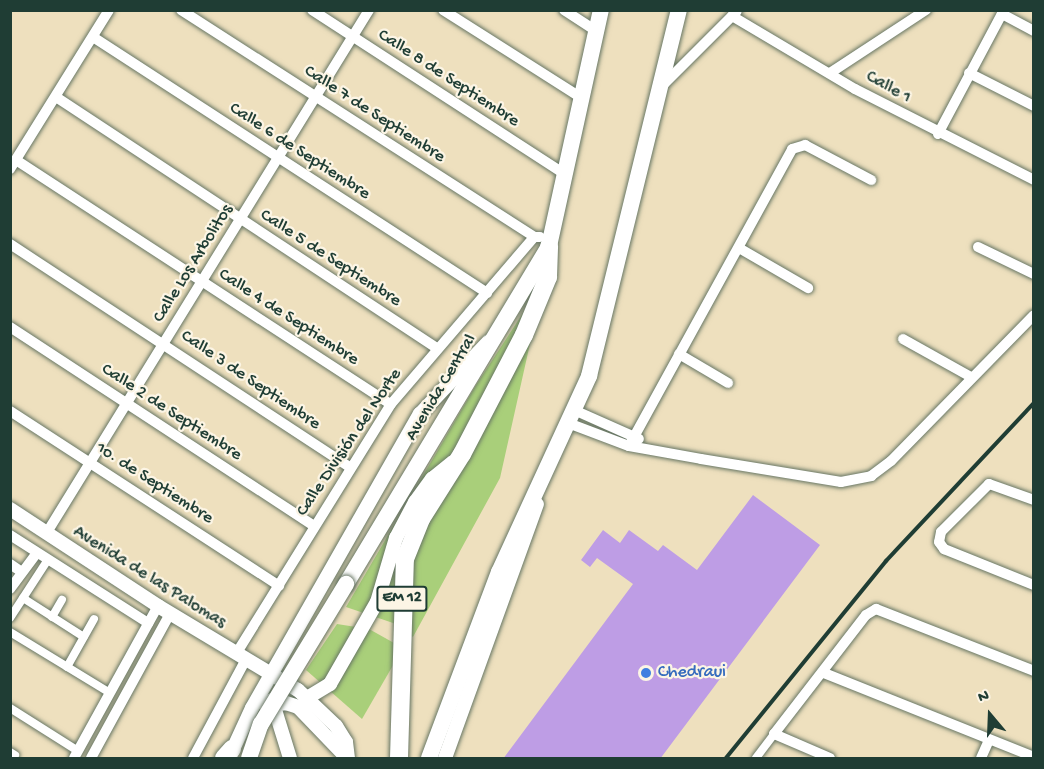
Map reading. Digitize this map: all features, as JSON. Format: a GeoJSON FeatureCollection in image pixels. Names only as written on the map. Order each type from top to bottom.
{"type":"FeatureCollection","features":[{"type":"Feature","properties":{"kind":"highway","name":"Avenida Central"},"geometry":{"type":"LineString","coordinates":[[249,759],[261,724],[497,335],[545,240],[566,175],[601,10]]}},
{"type":"Feature","properties":{"kind":"highway"},"geometry":{"type":"LineString","coordinates":[[429,759],[499,572],[588,376],[609,302],[679,10]]}},
{"type":"Feature","properties":{"kind":"highway"},"geometry":{"type":"LineString","coordinates":[[462,454],[524,335],[548,277],[545,240]]}},
{"type":"Feature","properties":{"kind":"highway","name":"EM 12"},"geometry":{"type":"LineString","coordinates":[[399,759],[405,559],[421,519],[462,454]]}},
{"type":"Feature","properties":{"kind":"main road"},"geometry":{"type":"LineString","coordinates":[[228,756],[272,672],[420,414],[470,358],[497,335]]}},
{"type":"Feature","properties":{"kind":"main road"},"geometry":{"type":"LineString","coordinates":[[445,759],[557,446]]}},
{"type":"Feature","properties":{"kind":"main road"},"geometry":{"type":"LineString","coordinates":[[307,698],[330,684],[377,602],[396,538],[415,502],[432,479],[462,454]]}},
{"type":"Feature","properties":{"kind":"main road","name":"Avenida de las Palomas"},"geometry":{"type":"LineString","coordinates":[[10,509],[170,614],[272,672],[307,698],[336,726],[346,742],[347,759]]}},
{"type":"Feature","properties":{"kind":"main road"},"geometry":{"type":"LineString","coordinates":[[272,672],[272,703],[290,759]]}},
{"type":"Feature","properties":{"kind":"main road"},"geometry":{"type":"LineString","coordinates":[[252,708],[272,703],[286,703],[308,714],[347,759]]}},
{"type":"Feature","properties":{"kind":"street"},"geometry":{"type":"LineString","coordinates":[[14,165],[109,10]]}},
{"type":"Feature","properties":{"kind":"street","name":"Calle 7 de Septiembre"},"geometry":{"type":"LineString","coordinates":[[181,10],[545,240]]}},
{"type":"Feature","properties":{"kind":"street","name":"Calle 8 de Septiembre"},"geometry":{"type":"LineString","coordinates":[[312,10],[566,175]]}},
{"type":"Feature","properties":{"kind":"street","name":"Calle Los Arbolitos"},"geometry":{"type":"LineString","coordinates":[[46,534],[369,10]]}},
{"type":"Feature","properties":{"kind":"street"},"geometry":{"type":"LineString","coordinates":[[443,10],[583,99]]}},
{"type":"Feature","properties":{"kind":"street"},"geometry":{"type":"LineString","coordinates":[[564,10],[596,31]]}},
{"type":"Feature","properties":{"kind":"street"},"geometry":{"type":"LineString","coordinates":[[830,73],[926,10]]}},
{"type":"Feature","properties":{"kind":"street"},"geometry":{"type":"LineString","coordinates":[[938,134],[1003,12],[1034,31]]}},
{"type":"Feature","properties":{"kind":"street"},"geometry":{"type":"LineString","coordinates":[[659,90],[735,13]]}},
{"type":"Feature","properties":{"kind":"street","name":"Calle 1"},"geometry":{"type":"LineString","coordinates":[[735,13],[830,73],[938,134],[1034,180]]}},
{"type":"Feature","properties":{"kind":"street","name":"Calle 6 de Septiembre"},"geometry":{"type":"LineString","coordinates":[[93,37],[487,293]]}},
{"type":"Feature","properties":{"kind":"street"},"geometry":{"type":"LineString","coordinates":[[969,73],[1034,106]]}},
{"type":"Feature","properties":{"kind":"street","name":"Calle 5 de Septiembre"},"geometry":{"type":"LineString","coordinates":[[56,97],[436,348]]}},
{"type":"Feature","properties":{"kind":"street"},"geometry":{"type":"LineString","coordinates":[[629,446],[798,145],[805,145],[871,180]]}},
{"type":"Feature","properties":{"kind":"street","name":"Calle 4 de Septiembre"},"geometry":{"type":"LineString","coordinates":[[14,165],[203,281],[391,404]]}},
{"type":"Feature","properties":{"kind":"street","name":"Calle División del Norte"},"geometry":{"type":"LineString","coordinates":[[194,759],[241,656],[279,586],[349,467],[391,404],[436,348],[487,293],[545,240]]}},
{"type":"Feature","properties":{"kind":"street","name":"Calle 3 de Septiembre"},"geometry":{"type":"LineString","coordinates":[[10,244],[165,343],[349,467]]}},
{"type":"Feature","properties":{"kind":"street"},"geometry":{"type":"LineString","coordinates":[[978,247],[1034,274]]}},
{"type":"Feature","properties":{"kind":"street"},"geometry":{"type":"LineString","coordinates":[[739,248],[808,288]]}},
{"type":"Feature","properties":{"kind":"street"},"geometry":{"type":"LineString","coordinates":[[571,417],[629,446],[654,451],[841,482],[871,476],[891,461],[1034,315]]}},
{"type":"Feature","properties":{"kind":"street","name":"Calle 2 de Septiembre"},"geometry":{"type":"LineString","coordinates":[[10,327],[314,526]]}},
{"type":"Feature","properties":{"kind":"street"},"geometry":{"type":"LineString","coordinates":[[903,339],[972,377]]}},
{"type":"Feature","properties":{"kind":"street"},"geometry":{"type":"LineString","coordinates":[[679,354],[728,383]]}},
{"type":"Feature","properties":{"kind":"street","name":"1o. de Septiembre"},"geometry":{"type":"LineString","coordinates":[[10,411],[279,586]]}},
{"type":"Feature","properties":{"kind":"street"},"geometry":{"type":"LineString","coordinates":[[571,417],[634,436],[654,451]]}},
{"type":"Feature","properties":{"kind":"street"},"geometry":{"type":"LineString","coordinates":[[1034,500],[989,484],[941,532],[939,542],[944,549],[1034,585]]}},
{"type":"Feature","properties":{"kind":"street"},"geometry":{"type":"LineString","coordinates":[[10,536],[148,623]]}},
{"type":"Feature","properties":{"kind":"street"},"geometry":{"type":"LineString","coordinates":[[36,554],[13,586],[84,637]]}},
{"type":"Feature","properties":{"kind":"street"},"geometry":{"type":"LineString","coordinates":[[10,618],[47,561]]}},
{"type":"Feature","properties":{"kind":"street"},"geometry":{"type":"LineString","coordinates":[[10,564],[22,572]]}},
{"type":"Feature","properties":{"kind":"street"},"geometry":{"type":"LineString","coordinates":[[52,616],[62,600]]}},
{"type":"Feature","properties":{"kind":"street"},"geometry":{"type":"LineString","coordinates":[[10,632],[110,693],[74,759],[158,606]]}},
{"type":"Feature","properties":{"kind":"street"},"geometry":{"type":"LineString","coordinates":[[756,759],[824,673],[866,615],[876,609],[1034,671]]}},
{"type":"Feature","properties":{"kind":"street"},"geometry":{"type":"LineString","coordinates":[[91,759],[170,614]]}},
{"type":"Feature","properties":{"kind":"street"},"geometry":{"type":"LineString","coordinates":[[67,667],[94,619]]}},
{"type":"Feature","properties":{"kind":"street"},"geometry":{"type":"LineString","coordinates":[[824,673],[1034,757]]}},
{"type":"Feature","properties":{"kind":"street"},"geometry":{"type":"LineString","coordinates":[[10,708],[76,755]]}},
{"type":"Feature","properties":{"kind":"street"},"geometry":{"type":"LineString","coordinates":[[774,734],[831,759]]}},
{"type":"Feature","properties":{"kind":"street"},"geometry":{"type":"LineString","coordinates":[[981,759],[989,740]]}},
{"type":"Feature","properties":{"kind":"green space"},"geometry":{"type":"Polygon","coordinates":[[[544,281],[500,478],[413,637],[396,624],[346,607],[476,385],[544,281]]]}},
{"type":"Feature","properties":{"kind":"green space"},"geometry":{"type":"Polygon","coordinates":[[[337,624],[369,629],[403,648],[362,719],[306,670],[337,624]]]}},
{"type":"Feature","properties":{"kind":"building","name":"Chedraui"},"geometry":{"type":"Polygon","coordinates":[[[753,495],[820,545],[660,759],[503,759],[633,584],[597,558],[590,567],[581,560],[603,530],[620,543],[629,530],[658,551],[663,545],[697,570],[753,495]]]}},
{"type":"Feature","properties":{"kind":"railway"},"geometry":{"type":"LineString","coordinates":[[726,758],[886,561],[1034,403]]}},
{"type":"Feature","properties":{"kind":"place","name":"Chedraui"},"geometry":{"type":"Point","coordinates":[646,673]}}]}
